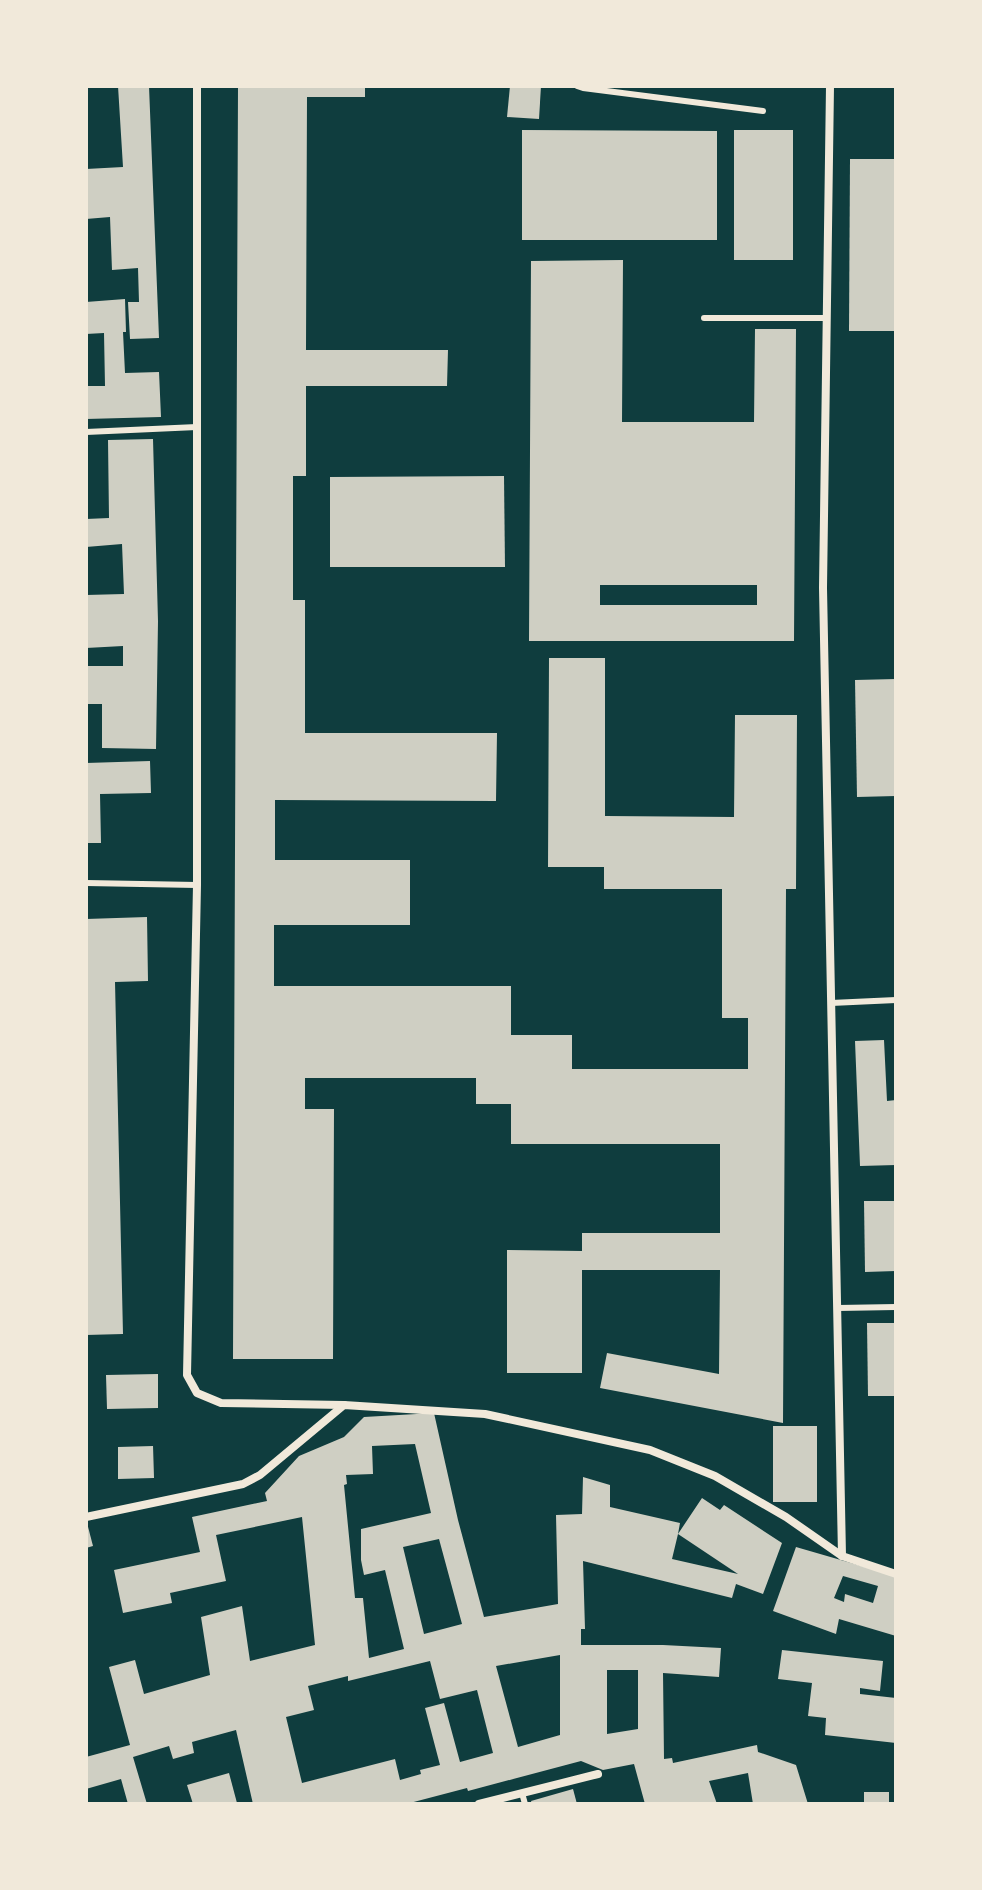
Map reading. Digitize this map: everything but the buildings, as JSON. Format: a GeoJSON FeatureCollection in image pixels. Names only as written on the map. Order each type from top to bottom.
{"type":"FeatureCollection","features":[{"type":"Feature","properties":{"kind":"street"},"geometry":{"type":"LineString","coordinates":[[197,86],[197,885],[187,1375],[197,1393],[221,1403],[344,1405],[485,1414],[650,1450],[715,1476],[786,1517],[842,1556],[896,1574]]}},
{"type":"Feature","properties":{"kind":"street"},"geometry":{"type":"LineString","coordinates":[[830,86],[823,588],[842,1556]]}},
{"type":"Feature","properties":{"kind":"street"},"geometry":{"type":"LineString","coordinates":[[86,1517],[243,1484],[260,1475],[344,1405]]}},
{"type":"Feature","properties":{"kind":"street"},"geometry":{"type":"LineString","coordinates":[[479,1804],[598,1774]]}},
{"type":"Feature","properties":{"kind":"lane"},"geometry":{"type":"LineString","coordinates":[[577,86],[763,111]]}},
{"type":"Feature","properties":{"kind":"lane"},"geometry":{"type":"LineString","coordinates":[[704,318],[826,318]]}},
{"type":"Feature","properties":{"kind":"lane"},"geometry":{"type":"LineString","coordinates":[[86,432],[197,427]]}},
{"type":"Feature","properties":{"kind":"lane"},"geometry":{"type":"LineString","coordinates":[[86,883],[197,885]]}},
{"type":"Feature","properties":{"kind":"lane"},"geometry":{"type":"LineString","coordinates":[[831,1003],[896,1000]]}},
{"type":"Feature","properties":{"kind":"lane"},"geometry":{"type":"LineString","coordinates":[[838,1308],[896,1307]]}},
{"type":"Feature","properties":{"kind":"lane"},"geometry":{"type":"LineString","coordinates":[[522,1793],[525,1804]]}}]}
